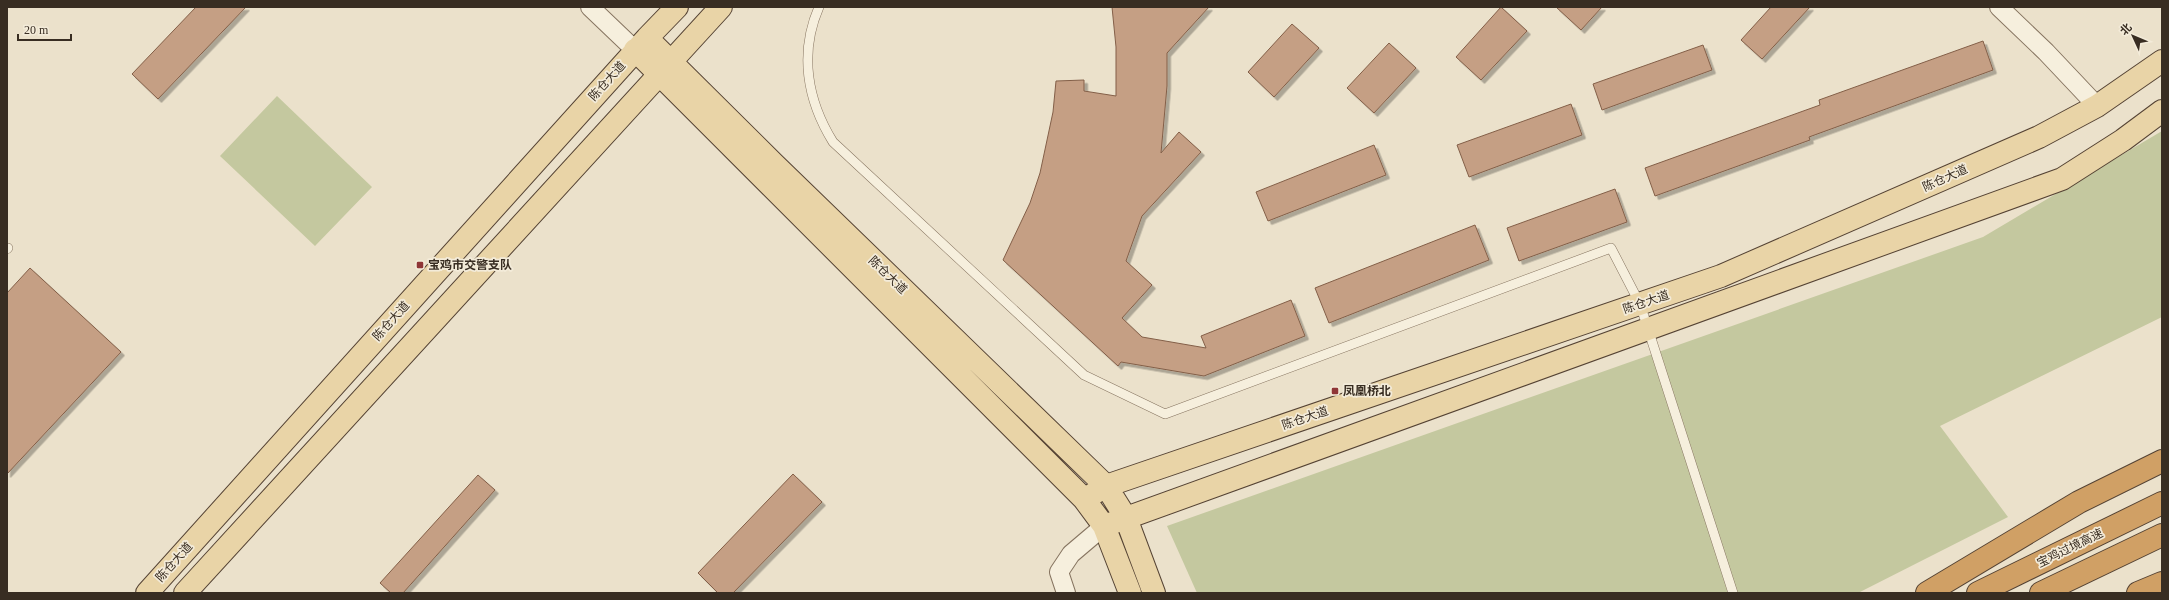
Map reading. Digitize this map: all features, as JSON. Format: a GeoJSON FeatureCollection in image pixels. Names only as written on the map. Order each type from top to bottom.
{"type":"FeatureCollection","features":[{"type":"Feature","properties":{"kind":"highway"},"geometry":{"type":"LineString","coordinates":[[1927,593],[2079,502],[2162,461]]}},
{"type":"Feature","properties":{"kind":"highway","name":"宝鸡过境高速"},"geometry":{"type":"LineString","coordinates":[[1978,593],[2162,503]]}},
{"type":"Feature","properties":{"kind":"highway"},"geometry":{"type":"LineString","coordinates":[[2041,593],[2162,535]]}},
{"type":"Feature","properties":{"kind":"highway"},"geometry":{"type":"LineString","coordinates":[[2138,593],[2162,583]]}},
{"type":"Feature","properties":{"kind":"main road","name":"陈仓大道"},"geometry":{"type":"LineString","coordinates":[[146,593],[641,44],[678,7]]}},
{"type":"Feature","properties":{"kind":"main road"},"geometry":{"type":"LineString","coordinates":[[185,593],[666,69],[721,7]]}},
{"type":"Feature","properties":{"kind":"main road","name":"陈仓大道"},"geometry":{"type":"LineString","coordinates":[[641,44],[1084,499],[1104,526],[1130,593]]}},
{"type":"Feature","properties":{"kind":"main road","name":"陈仓大道"},"geometry":{"type":"LineString","coordinates":[[1084,499],[1106,486],[1721,276],[2039,137],[2097,106],[2162,61]]}},
{"type":"Feature","properties":{"kind":"main road","name":"陈仓大道"},"geometry":{"type":"LineString","coordinates":[[666,69],[780,170],[1106,486]]}},
{"type":"Feature","properties":{"kind":"main road"},"geometry":{"type":"LineString","coordinates":[[1104,526],[2062,180],[2162,111]]}},
{"type":"Feature","properties":{"kind":"main road"},"geometry":{"type":"LineString","coordinates":[[1106,486],[1126,518],[1154,593]]}},
{"type":"Feature","properties":{"kind":"street"},"geometry":{"type":"LineString","coordinates":[[590,7],[641,44]]}},
{"type":"Feature","properties":{"kind":"street"},"geometry":{"type":"LineString","coordinates":[[1999,7],[2046,52],[2097,106]]}},
{"type":"Feature","properties":{"kind":"street"},"geometry":{"type":"LineString","coordinates":[[1066,593],[1059,572],[1071,554],[1104,526]]}},
{"type":"Feature","properties":{"kind":"lane"},"geometry":{"type":"LineString","coordinates":[[819,7],[810,34],[808,72],[815,109],[833,142],[1084,376],[1164,414],[1611,248],[1640,304],[1733,593]]}},
{"type":"Feature","properties":{"kind":"green space"},"geometry":{"type":"Polygon","coordinates":[[[277,96],[372,187],[315,246],[220,156],[277,96]]]}},
{"type":"Feature","properties":{"kind":"green space"},"geometry":{"type":"Polygon","coordinates":[[[2162,131],[2162,317],[1940,426],[2008,517],[1858,593],[1197,593],[1167,526],[1983,237],[2162,131]]]}},
{"type":"Feature","properties":{"kind":"building"},"geometry":{"type":"Polygon","coordinates":[[[196,7],[246,7],[158,99],[132,74],[196,7]]]}},
{"type":"Feature","properties":{"kind":"building"},"geometry":{"type":"Polygon","coordinates":[[[1112,7],[1209,7],[1167,53],[1167,86],[1161,153],[1179,132],[1201,152],[1142,216],[1126,261],[1152,285],[1122,318],[1142,337],[1206,348],[1201,336],[1291,300],[1305,336],[1204,376],[1121,362],[1118,366],[1003,260],[1030,203],[1040,173],[1053,112],[1056,81],[1084,80],[1084,91],[1116,96],[1116,47],[1112,7]]]}},
{"type":"Feature","properties":{"kind":"building"},"geometry":{"type":"Polygon","coordinates":[[[1501,7],[1527,31],[1481,80],[1456,57],[1501,7]]]}},
{"type":"Feature","properties":{"kind":"building"},"geometry":{"type":"Polygon","coordinates":[[[1556,7],[1602,7],[1581,30],[1556,7]]]}},
{"type":"Feature","properties":{"kind":"building"},"geometry":{"type":"Polygon","coordinates":[[[1771,7],[1810,7],[1762,59],[1741,40],[1771,7]]]}},
{"type":"Feature","properties":{"kind":"building"},"geometry":{"type":"Polygon","coordinates":[[[1292,24],[1319,48],[1274,97],[1248,72],[1292,24]]]}},
{"type":"Feature","properties":{"kind":"building"},"geometry":{"type":"Polygon","coordinates":[[[1983,41],[1993,70],[1809,137],[1810,140],[1655,196],[1645,168],[1820,105],[1819,100],[1983,41]]]}},
{"type":"Feature","properties":{"kind":"building"},"geometry":{"type":"Polygon","coordinates":[[[1389,43],[1416,68],[1374,113],[1347,88],[1389,43]]]}},
{"type":"Feature","properties":{"kind":"building"},"geometry":{"type":"Polygon","coordinates":[[[1703,45],[1712,70],[1602,110],[1593,84],[1703,45]]]}},
{"type":"Feature","properties":{"kind":"building"},"geometry":{"type":"Polygon","coordinates":[[[1571,104],[1582,135],[1469,177],[1457,145],[1571,104]]]}},
{"type":"Feature","properties":{"kind":"building"},"geometry":{"type":"Polygon","coordinates":[[[1374,145],[1386,175],[1268,221],[1256,192],[1374,145]]]}},
{"type":"Feature","properties":{"kind":"building"},"geometry":{"type":"Polygon","coordinates":[[[1615,189],[1627,222],[1519,261],[1507,228],[1615,189]]]}},
{"type":"Feature","properties":{"kind":"building"},"geometry":{"type":"Polygon","coordinates":[[[1475,225],[1489,260],[1329,323],[1315,288],[1475,225]]]}},
{"type":"Feature","properties":{"kind":"building"},"geometry":{"type":"Polygon","coordinates":[[[30,268],[121,352],[7,474],[7,293],[30,268]]]}},
{"type":"Feature","properties":{"kind":"building"},"geometry":{"type":"Polygon","coordinates":[[[793,474],[822,502],[733,593],[718,593],[698,573],[793,474]]]}},
{"type":"Feature","properties":{"kind":"building"},"geometry":{"type":"Polygon","coordinates":[[[478,475],[495,490],[403,593],[391,593],[380,583],[478,475]]]}},
{"type":"Feature","properties":{"kind":"place","name":"宝鸡市交警支队"},"geometry":{"type":"Point","coordinates":[420,265]}},
{"type":"Feature","properties":{"kind":"place","name":"凤凰桥北"},"geometry":{"type":"Point","coordinates":[1335,391]}}]}
